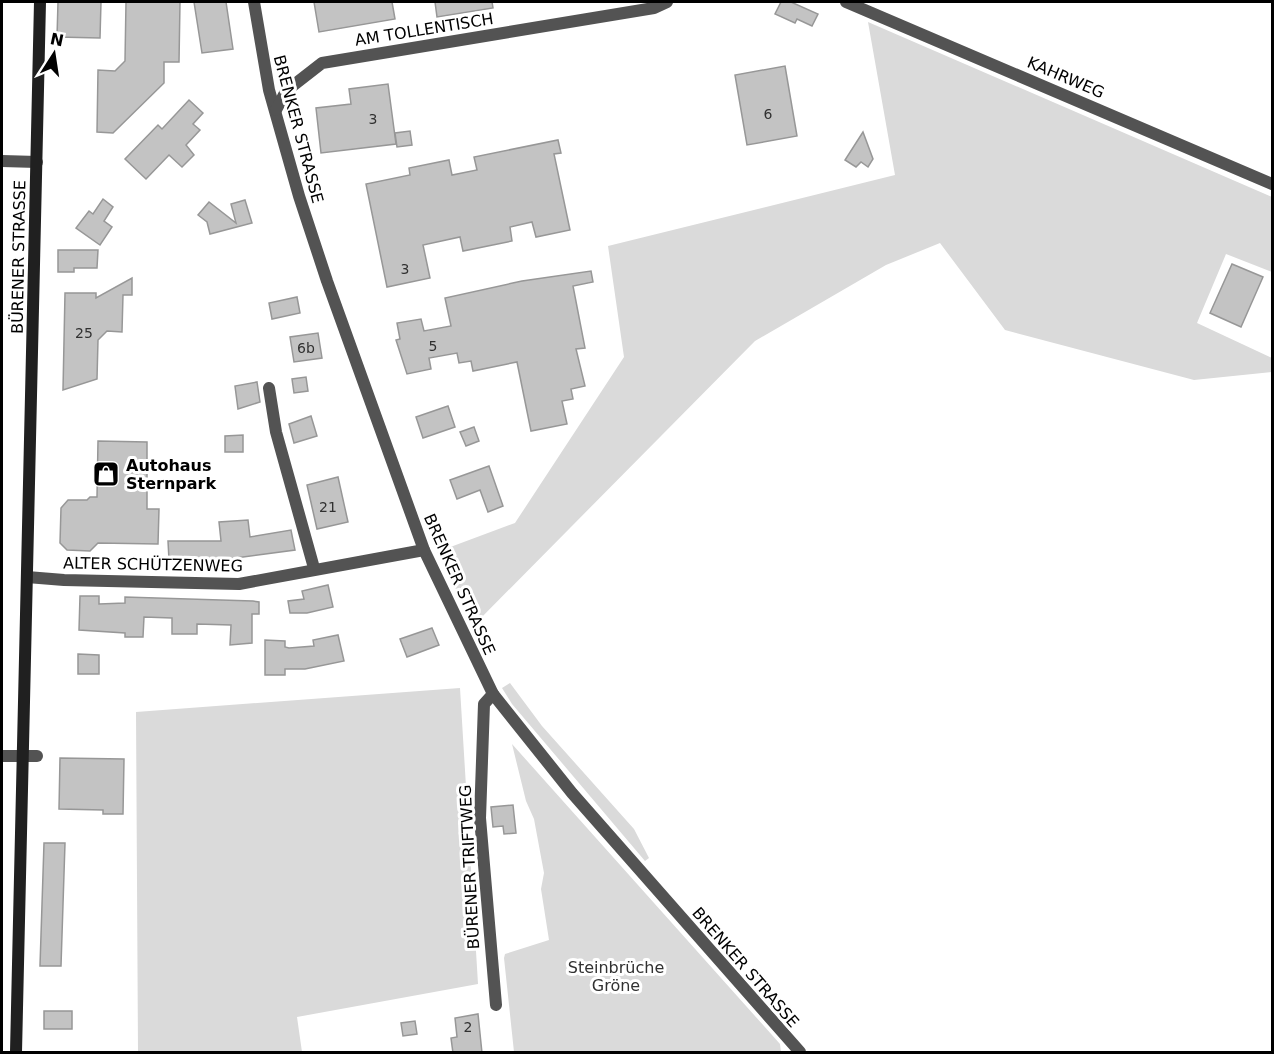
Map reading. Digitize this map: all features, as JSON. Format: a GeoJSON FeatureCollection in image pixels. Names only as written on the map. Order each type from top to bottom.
{"type":"FeatureCollection","features":[{"type":"Feature","properties":{"kind":"main road","name":"BÜRENER STRASSE"},"geometry":{"type":"LineString","coordinates":[[16,1053],[40,2]]}},
{"type":"Feature","properties":{"kind":"street","name":"BRENKER STRASSE"},"geometry":{"type":"LineString","coordinates":[[254,2],[263,59],[276,110],[299,196],[324,270],[424,550],[493,694],[572,793],[800,1053]]}},
{"type":"Feature","properties":{"kind":"street","name":"AM TOLLENTISCH"},"geometry":{"type":"LineString","coordinates":[[276,110],[286,91],[322,63],[654,8],[667,2]]}},
{"type":"Feature","properties":{"kind":"street","name":"KAHRWEG"},"geometry":{"type":"LineString","coordinates":[[846,2],[1272,184]]}},
{"type":"Feature","properties":{"kind":"street"},"geometry":{"type":"LineString","coordinates":[[2,161],[37,162]]}},
{"type":"Feature","properties":{"kind":"street"},"geometry":{"type":"LineString","coordinates":[[269,388],[276,432],[314,568]]}},
{"type":"Feature","properties":{"kind":"street","name":"ALTER SCHÜTZENWEG"},"geometry":{"type":"LineString","coordinates":[[27,577],[239,584],[314,568],[424,550]]}},
{"type":"Feature","properties":{"kind":"street","name":"BÜRENER TRIFTWEG"},"geometry":{"type":"LineString","coordinates":[[493,694],[484,704],[480,808],[482,861],[496,1005]]}},
{"type":"Feature","properties":{"kind":"street"},"geometry":{"type":"LineString","coordinates":[[2,756],[37,756]]}},
{"type":"Feature","properties":{"kind":"green space"},"geometry":{"type":"Polygon","coordinates":[[[868,22],[1272,197],[1272,272],[1226,254],[1197,323],[1272,358],[1272,372],[1194,380],[1005,330],[940,243],[886,265],[755,341],[474,625],[437,552],[515,523],[624,357],[608,246],[895,175],[868,22]]]}},
{"type":"Feature","properties":{"kind":"green space"},"geometry":{"type":"Polygon","coordinates":[[[510,683],[542,726],[634,829],[649,858],[645,861],[512,704],[502,688],[510,683]]]}},
{"type":"Feature","properties":{"kind":"green space"},"geometry":{"type":"Polygon","coordinates":[[[460,688],[478,984],[297,1017],[302,1052],[138,1052],[136,712],[460,688]]]}},
{"type":"Feature","properties":{"kind":"green space","name":"Steinbrüche Gröne"},"geometry":{"type":"Polygon","coordinates":[[[512,744],[780,1044],[781,1052],[514,1052],[505,954],[549,940],[541,889],[544,873],[534,819],[526,801],[512,744]]]}},
{"type":"Feature","properties":{"kind":"building"},"geometry":{"type":"Polygon","coordinates":[[[58,2],[101,2],[100,38],[57,37],[58,2]]]}},
{"type":"Feature","properties":{"kind":"building"},"geometry":{"type":"Polygon","coordinates":[[[126,2],[180,2],[179,62],[164,62],[164,83],[113,133],[97,132],[98,70],[115,71],[125,61],[126,2]]]}},
{"type":"Feature","properties":{"kind":"building"},"geometry":{"type":"Polygon","coordinates":[[[194,2],[226,2],[233,49],[202,53],[194,2]]]}},
{"type":"Feature","properties":{"kind":"building"},"geometry":{"type":"Polygon","coordinates":[[[314,2],[392,2],[395,19],[319,32],[314,2]]]}},
{"type":"Feature","properties":{"kind":"building"},"geometry":{"type":"Polygon","coordinates":[[[435,2],[492,2],[493,8],[437,17],[435,2]]]}},
{"type":"Feature","properties":{"kind":"building"},"geometry":{"type":"Polygon","coordinates":[[[781,2],[791,2],[818,14],[812,26],[797,19],[795,23],[775,14],[781,2]]]}},
{"type":"Feature","properties":{"kind":"building"},"geometry":{"type":"Polygon","coordinates":[[[785,66],[797,136],[747,145],[735,75],[785,66]]]}},
{"type":"Feature","properties":{"kind":"building"},"geometry":{"type":"Polygon","coordinates":[[[388,84],[396,144],[321,153],[316,108],[351,104],[349,89],[388,84]]]}},
{"type":"Feature","properties":{"kind":"building"},"geometry":{"type":"Polygon","coordinates":[[[189,100],[203,113],[193,124],[200,130],[186,145],[194,155],[182,167],[169,155],[146,179],[125,159],[158,125],[162,129],[189,100]]]}},
{"type":"Feature","properties":{"kind":"building"},"geometry":{"type":"Polygon","coordinates":[[[410,131],[412,145],[397,147],[395,133],[410,131]]]}},
{"type":"Feature","properties":{"kind":"building"},"geometry":{"type":"Polygon","coordinates":[[[863,132],[873,159],[868,167],[861,162],[856,167],[845,160],[863,132]]]}},
{"type":"Feature","properties":{"kind":"building"},"geometry":{"type":"Polygon","coordinates":[[[558,140],[561,153],[554,154],[570,230],[536,237],[532,222],[510,227],[512,241],[463,251],[460,237],[423,245],[430,278],[387,287],[366,184],[410,175],[409,168],[449,160],[452,175],[477,170],[474,157],[558,140]]]}},
{"type":"Feature","properties":{"kind":"building"},"geometry":{"type":"Polygon","coordinates":[[[103,199],[113,207],[104,221],[112,227],[100,245],[76,228],[89,211],[93,214],[103,199]]]}},
{"type":"Feature","properties":{"kind":"building"},"geometry":{"type":"Polygon","coordinates":[[[245,200],[252,223],[210,234],[207,222],[198,215],[209,202],[236,223],[231,204],[245,200]]]}},
{"type":"Feature","properties":{"kind":"building"},"geometry":{"type":"Polygon","coordinates":[[[58,250],[98,250],[97,268],[74,268],[74,272],[58,272],[58,250]]]}},
{"type":"Feature","properties":{"kind":"building"},"geometry":{"type":"Polygon","coordinates":[[[1232,264],[1263,277],[1241,327],[1210,313],[1232,264]]]}},
{"type":"Feature","properties":{"kind":"building"},"geometry":{"type":"Polygon","coordinates":[[[591,271],[593,282],[573,286],[585,348],[576,349],[585,386],[571,389],[573,399],[562,401],[567,424],[531,431],[517,362],[473,371],[471,361],[459,363],[457,353],[429,358],[431,369],[407,374],[396,340],[400,339],[397,323],[421,319],[424,331],[451,326],[445,298],[522,281],[591,271]]]}},
{"type":"Feature","properties":{"kind":"building"},"geometry":{"type":"Polygon","coordinates":[[[132,278],[132,295],[123,295],[122,332],[107,331],[98,340],[97,379],[63,390],[65,293],[96,293],[96,298],[132,278]]]}},
{"type":"Feature","properties":{"kind":"building"},"geometry":{"type":"Polygon","coordinates":[[[297,297],[300,313],[272,319],[269,303],[297,297]]]}},
{"type":"Feature","properties":{"kind":"building"},"geometry":{"type":"Polygon","coordinates":[[[318,333],[322,358],[294,362],[290,337],[318,333]]]}},
{"type":"Feature","properties":{"kind":"building"},"geometry":{"type":"Polygon","coordinates":[[[306,377],[308,391],[294,393],[292,379],[306,377]]]}},
{"type":"Feature","properties":{"kind":"building"},"geometry":{"type":"Polygon","coordinates":[[[257,382],[260,402],[238,409],[235,386],[257,382]]]}},
{"type":"Feature","properties":{"kind":"building"},"geometry":{"type":"Polygon","coordinates":[[[448,406],[455,427],[423,438],[416,417],[448,406]]]}},
{"type":"Feature","properties":{"kind":"building"},"geometry":{"type":"Polygon","coordinates":[[[311,416],[317,436],[294,443],[289,424],[311,416]]]}},
{"type":"Feature","properties":{"kind":"building"},"geometry":{"type":"Polygon","coordinates":[[[474,427],[479,441],[466,446],[460,432],[474,427]]]}},
{"type":"Feature","properties":{"kind":"building"},"geometry":{"type":"Polygon","coordinates":[[[243,435],[243,452],[225,452],[225,436],[243,435]]]}},
{"type":"Feature","properties":{"kind":"building"},"geometry":{"type":"Polygon","coordinates":[[[98,441],[147,442],[147,509],[159,509],[158,544],[98,543],[90,551],[67,550],[60,543],[61,508],[68,500],[87,500],[90,497],[97,497],[98,441]]]}},
{"type":"Feature","properties":{"kind":"building"},"geometry":{"type":"Polygon","coordinates":[[[489,466],[503,506],[488,512],[480,490],[457,499],[450,480],[489,466]]]}},
{"type":"Feature","properties":{"kind":"building"},"geometry":{"type":"Polygon","coordinates":[[[338,477],[348,522],[317,529],[307,485],[338,477]]]}},
{"type":"Feature","properties":{"kind":"building"},"geometry":{"type":"Polygon","coordinates":[[[248,520],[250,537],[291,530],[295,550],[221,560],[169,560],[168,541],[221,541],[219,522],[248,520]]]}},
{"type":"Feature","properties":{"kind":"building"},"geometry":{"type":"Polygon","coordinates":[[[328,585],[333,607],[307,613],[290,613],[288,601],[304,599],[302,591],[328,585]]]}},
{"type":"Feature","properties":{"kind":"building"},"geometry":{"type":"Polygon","coordinates":[[[80,596],[99,596],[99,604],[125,603],[125,597],[253,601],[259,602],[259,614],[252,614],[252,643],[230,645],[231,625],[197,624],[197,634],[172,634],[172,618],[144,617],[143,637],[125,637],[125,633],[79,630],[80,596]]]}},
{"type":"Feature","properties":{"kind":"building"},"geometry":{"type":"Polygon","coordinates":[[[432,628],[439,645],[407,657],[400,639],[432,628]]]}},
{"type":"Feature","properties":{"kind":"building"},"geometry":{"type":"Polygon","coordinates":[[[338,635],[344,661],[305,669],[285,669],[285,675],[265,675],[265,640],[285,641],[285,647],[289,648],[314,646],[313,640],[338,635]]]}},
{"type":"Feature","properties":{"kind":"building"},"geometry":{"type":"Polygon","coordinates":[[[78,654],[99,655],[99,674],[78,674],[78,654]]]}},
{"type":"Feature","properties":{"kind":"building"},"geometry":{"type":"Polygon","coordinates":[[[60,758],[124,759],[123,814],[103,814],[103,810],[59,809],[60,758]]]}},
{"type":"Feature","properties":{"kind":"building"},"geometry":{"type":"Polygon","coordinates":[[[513,805],[516,833],[504,834],[503,826],[493,827],[491,807],[513,805]]]}},
{"type":"Feature","properties":{"kind":"building"},"geometry":{"type":"Polygon","coordinates":[[[44,843],[65,843],[61,966],[40,966],[44,843]]]}},
{"type":"Feature","properties":{"kind":"building"},"geometry":{"type":"Polygon","coordinates":[[[44,1011],[72,1011],[72,1029],[44,1029],[44,1011]]]}},
{"type":"Feature","properties":{"kind":"building"},"geometry":{"type":"Polygon","coordinates":[[[478,1014],[482,1053],[453,1053],[451,1038],[457,1037],[455,1018],[478,1014]]]}},
{"type":"Feature","properties":{"kind":"building"},"geometry":{"type":"Polygon","coordinates":[[[415,1021],[417,1034],[403,1036],[401,1023],[415,1021]]]}},
{"type":"Feature","properties":{"kind":"place","name":"Autohaus Sternpark"},"geometry":{"type":"Point","coordinates":[106,474]}}]}
